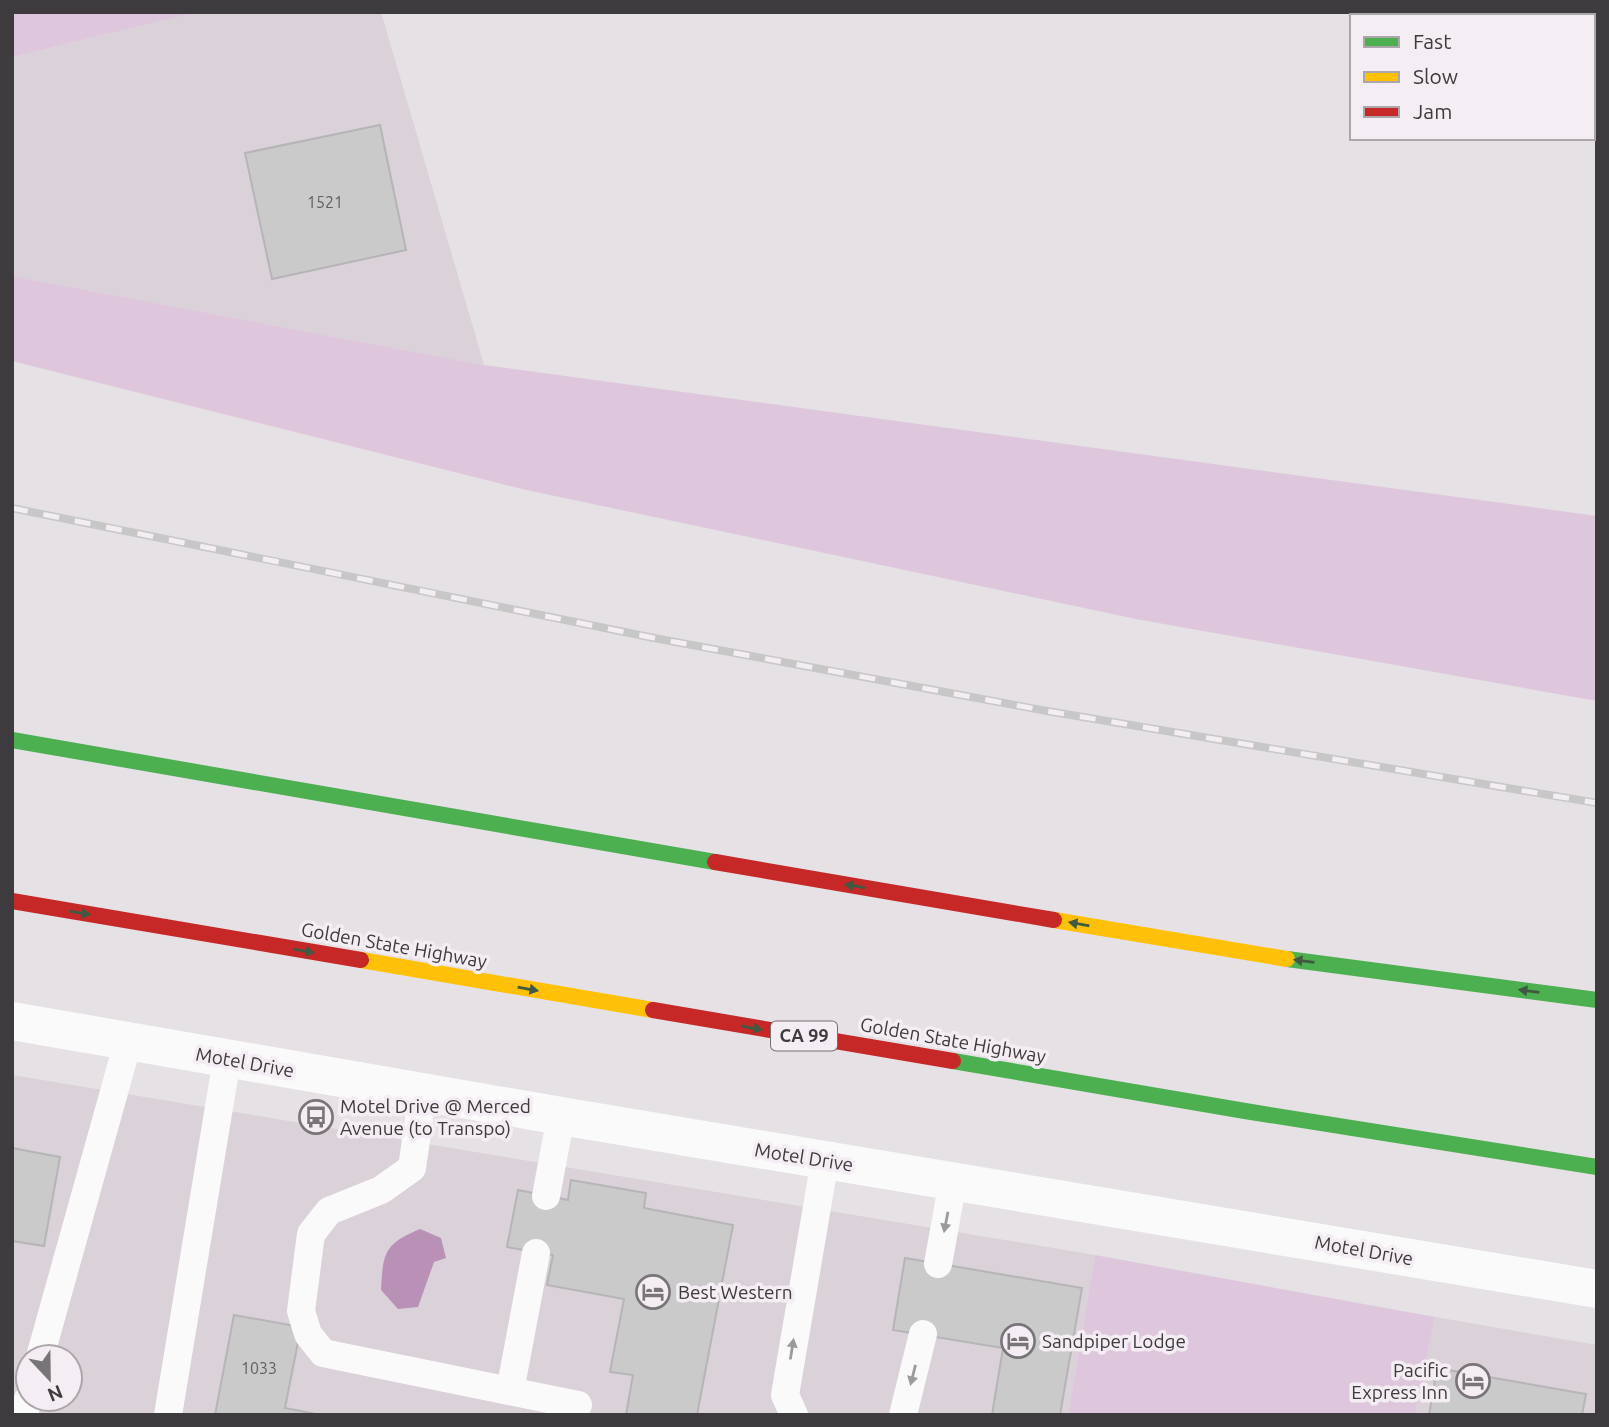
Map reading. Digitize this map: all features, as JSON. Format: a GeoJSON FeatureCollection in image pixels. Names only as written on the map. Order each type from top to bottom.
{"type":"FeatureCollection","features":[{"type":"Feature","properties":{"kind":"highway"},"geometry":{"type":"LineString","coordinates":[[12,740],[1260,956],[1597,1000]]}},
{"type":"Feature","properties":{"kind":"highway","name":"Golden State Highway"},"geometry":{"type":"LineString","coordinates":[[12,901],[1217,1107],[1597,1167]]}},
{"type":"Feature","properties":{"kind":"street","name":"Motel Drive"},"geometry":{"type":"LineString","coordinates":[[12,1021],[561,1116],[1597,1289]]}},
{"type":"Feature","properties":{"kind":"lane"},"geometry":{"type":"LineString","coordinates":[[44,1343],[128,1042]]}},
{"type":"Feature","properties":{"kind":"lane"},"geometry":{"type":"LineString","coordinates":[[168,1415],[227,1059]]}},
{"type":"Feature","properties":{"kind":"lane"},"geometry":{"type":"LineString","coordinates":[[424,1092],[412,1168],[381,1190],[329,1211],[311,1234],[300,1311],[309,1334],[323,1353],[578,1405]]}},
{"type":"Feature","properties":{"kind":"lane"},"geometry":{"type":"LineString","coordinates":[[547,1196],[561,1116]]}},
{"type":"Feature","properties":{"kind":"lane"},"geometry":{"type":"LineString","coordinates":[[794,1415],[785,1395],[825,1160]]}},
{"type":"Feature","properties":{"kind":"lane"},"geometry":{"type":"LineString","coordinates":[[938,1264],[953,1181]]}},
{"type":"Feature","properties":{"kind":"lane"},"geometry":{"type":"LineString","coordinates":[[510,1391],[536,1253]]}},
{"type":"Feature","properties":{"kind":"lane"},"geometry":{"type":"LineString","coordinates":[[903,1415],[923,1334]]}},
{"type":"Feature","properties":{"kind":"shaded area"},"geometry":{"type":"Polygon","coordinates":[[[12,12],[198,12],[12,57],[12,12]]]}},
{"type":"Feature","properties":{"kind":"shaded area"},"geometry":{"type":"Polygon","coordinates":[[[198,12],[381,12],[484,365],[12,276],[12,57],[198,12]]]}},
{"type":"Feature","properties":{"kind":"shaded area"},"geometry":{"type":"Polygon","coordinates":[[[12,276],[484,365],[1597,516],[1597,701],[1136,619],[522,489],[12,361],[12,276]]]}},
{"type":"Feature","properties":{"kind":"shaded area"},"geometry":{"type":"Polygon","coordinates":[[[12,1075],[1095,1255],[1068,1415],[12,1415],[12,1075]]]}},
{"type":"Feature","properties":{"kind":"shaded area"},"geometry":{"type":"Polygon","coordinates":[[[420,1229],[441,1238],[446,1258],[434,1262],[418,1307],[398,1309],[381,1290],[385,1258],[392,1245],[420,1229]]]}},
{"type":"Feature","properties":{"kind":"shaded area"},"geometry":{"type":"Polygon","coordinates":[[[1095,1255],[1435,1317],[1415,1415],[1068,1415],[1095,1255]]]}},
{"type":"Feature","properties":{"kind":"shaded area"},"geometry":{"type":"Polygon","coordinates":[[[1435,1317],[1597,1345],[1597,1415],[1415,1415],[1435,1317]]]}},
{"type":"Feature","properties":{"kind":"building"},"geometry":{"type":"Polygon","coordinates":[[[380,125],[406,250],[272,279],[245,153],[380,125]]]}},
{"type":"Feature","properties":{"kind":"building"},"geometry":{"type":"Polygon","coordinates":[[[12,1148],[60,1157],[44,1246],[12,1241],[12,1148]]]}},
{"type":"Feature","properties":{"kind":"building","name":"Best Western"},"geometry":{"type":"Polygon","coordinates":[[[571,1180],[646,1193],[644,1208],[733,1225],[697,1415],[626,1415],[633,1375],[610,1372],[624,1299],[547,1285],[553,1255],[507,1247],[518,1190],[568,1200],[571,1180]]]}},
{"type":"Feature","properties":{"kind":"building","name":"Sandpiper Lodge"},"geometry":{"type":"Polygon","coordinates":[[[905,1258],[1082,1288],[1060,1415],[992,1415],[1003,1348],[893,1330],[905,1258]]]}},
{"type":"Feature","properties":{"kind":"building"},"geometry":{"type":"Polygon","coordinates":[[[234,1315],[301,1327],[285,1408],[321,1415],[215,1415],[234,1315]]]}},
{"type":"Feature","properties":{"kind":"building","name":"Pacific Express Inn"},"geometry":{"type":"Polygon","coordinates":[[[1437,1368],[1586,1394],[1582,1415],[1429,1415],[1437,1368]]]}},
{"type":"Feature","properties":{"kind":"railway"},"geometry":{"type":"LineString","coordinates":[[12,508],[654,638],[1047,711],[1597,803]]}},
{"type":"Feature","properties":{"kind":"traffic: fast"},"geometry":{"type":"LineString","coordinates":[[12,740],[715,862]]}},
{"type":"Feature","properties":{"kind":"traffic: fast"},"geometry":{"type":"LineString","coordinates":[[1287,959],[1597,1000]]}},
{"type":"Feature","properties":{"kind":"traffic: fast"},"geometry":{"type":"LineString","coordinates":[[953,1061],[1597,1167]]}},
{"type":"Feature","properties":{"kind":"traffic: slow"},"geometry":{"type":"LineString","coordinates":[[1054,920],[1287,959]]}},
{"type":"Feature","properties":{"kind":"traffic: slow"},"geometry":{"type":"LineString","coordinates":[[361,960],[653,1010]]}},
{"type":"Feature","properties":{"kind":"traffic: jam"},"geometry":{"type":"LineString","coordinates":[[715,862],[1054,920]]}},
{"type":"Feature","properties":{"kind":"traffic: jam"},"geometry":{"type":"LineString","coordinates":[[12,901],[361,960]]}},
{"type":"Feature","properties":{"kind":"traffic: jam"},"geometry":{"type":"LineString","coordinates":[[653,1010],[953,1061]]}},
{"type":"Feature","properties":{"kind":"place","name":"Motel Drive @ Merced Avenue (to Transpo)"},"geometry":{"type":"Point","coordinates":[316,1117]}},
{"type":"Feature","properties":{"kind":"place","name":"Best Western"},"geometry":{"type":"Point","coordinates":[653,1292]}},
{"type":"Feature","properties":{"kind":"place","name":"Sandpiper Lodge"},"geometry":{"type":"Point","coordinates":[1018,1341]}},
{"type":"Feature","properties":{"kind":"place","name":"Pacific Express Inn"},"geometry":{"type":"Point","coordinates":[1473,1381]}}]}
